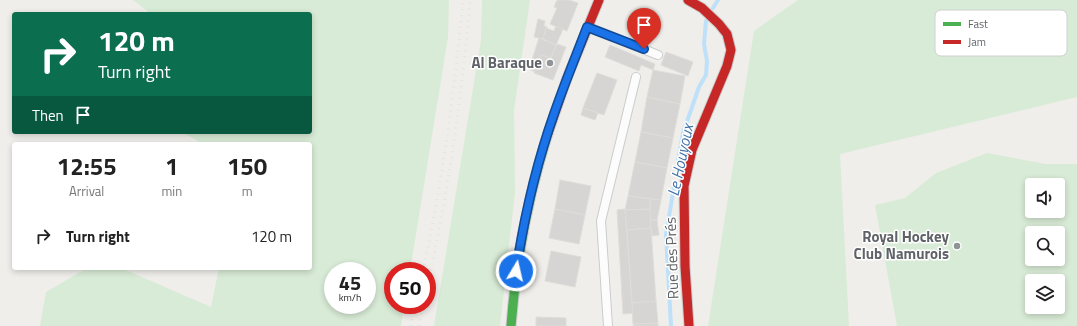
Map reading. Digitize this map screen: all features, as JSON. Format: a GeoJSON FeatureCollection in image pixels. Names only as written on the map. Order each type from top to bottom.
{"type":"FeatureCollection","features":[{"type":"Feature","properties":{"kind":"street"},"geometry":{"type":"LineString","coordinates":[[511,326],[518,257],[537,168],[553,115],[599,0]]}},
{"type":"Feature","properties":{"kind":"street","name":"Rue des Prés"},"geometry":{"type":"LineString","coordinates":[[688,0],[702,8],[719,24],[727,34],[731,50],[727,66],[692,150],[684,186],[685,266],[689,326]]}},
{"type":"Feature","properties":{"kind":"lane"},"geometry":{"type":"LineString","coordinates":[[587,27],[658,55]]}},
{"type":"Feature","properties":{"kind":"lane"},"geometry":{"type":"LineString","coordinates":[[608,326],[601,221],[636,77]]}},
{"type":"Feature","properties":{"kind":"green space"},"geometry":{"type":"Polygon","coordinates":[[[133,0],[449,0],[448,37],[411,262],[384,262],[384,314],[403,314],[401,326],[40,326],[46,292],[84,270],[126,270],[211,307],[219,270],[312,270],[312,142],[200,142],[186,134],[312,134],[312,12],[148,12],[133,0]]]}},
{"type":"Feature","properties":{"kind":"green space"},"geometry":{"type":"Polygon","coordinates":[[[482,0],[530,0],[514,110],[515,192],[500,326],[434,326],[436,314],[481,40],[482,0]]]}},
{"type":"Feature","properties":{"kind":"green space"},"geometry":{"type":"Polygon","coordinates":[[[798,0],[1077,0],[1077,97],[840,154],[849,326],[708,326],[754,31],[798,0]]]}},
{"type":"Feature","properties":{"kind":"green space","name":"Royal Hockey Club Namurois"},"geometry":{"type":"Polygon","coordinates":[[[987,153],[1046,164],[1077,164],[1077,326],[897,326],[875,205],[905,198],[936,173],[987,153]]]}},
{"type":"Feature","properties":{"kind":"building"},"geometry":{"type":"Polygon","coordinates":[[[557,0],[569,0],[578,3],[567,31],[550,24],[557,8],[554,7],[557,0]]]}},
{"type":"Feature","properties":{"kind":"building"},"geometry":{"type":"Polygon","coordinates":[[[538,19],[545,21],[544,26],[547,27],[543,39],[534,37],[538,19]]]}},
{"type":"Feature","properties":{"kind":"building"},"geometry":{"type":"Polygon","coordinates":[[[556,26],[563,29],[556,45],[543,39],[546,28],[554,31],[556,26]]]}},
{"type":"Feature","properties":{"kind":"building"},"geometry":{"type":"Polygon","coordinates":[[[539,38],[556,45],[551,58],[541,55],[535,72],[529,69],[539,38]]]}},
{"type":"Feature","properties":{"kind":"building"},"geometry":{"type":"Polygon","coordinates":[[[557,44],[566,47],[553,80],[534,73],[541,55],[551,58],[557,44]]]}},
{"type":"Feature","properties":{"kind":"building"},"geometry":{"type":"Polygon","coordinates":[[[610,45],[655,64],[653,70],[641,65],[639,71],[605,57],[610,45]]]}},
{"type":"Feature","properties":{"kind":"building"},"geometry":{"type":"Polygon","coordinates":[[[666,52],[693,62],[688,76],[661,65],[666,52]]]}},
{"type":"Feature","properties":{"kind":"building"},"geometry":{"type":"Polygon","coordinates":[[[653,70],[685,76],[680,104],[647,97],[653,70]]]}},
{"type":"Feature","properties":{"kind":"building"},"geometry":{"type":"Polygon","coordinates":[[[597,73],[617,80],[604,115],[583,108],[597,73]]]}},
{"type":"Feature","properties":{"kind":"building"},"geometry":{"type":"Polygon","coordinates":[[[647,97],[680,104],[673,138],[641,132],[647,97]]]}},
{"type":"Feature","properties":{"kind":"building"},"geometry":{"type":"Polygon","coordinates":[[[583,108],[598,113],[595,120],[581,115],[583,108]]]}},
{"type":"Feature","properties":{"kind":"building"},"geometry":{"type":"Polygon","coordinates":[[[641,132],[673,138],[667,168],[635,162],[641,132]]]}},
{"type":"Feature","properties":{"kind":"building"},"geometry":{"type":"Polygon","coordinates":[[[635,162],[667,168],[661,200],[628,196],[635,162]]]}},
{"type":"Feature","properties":{"kind":"building"},"geometry":{"type":"Polygon","coordinates":[[[560,180],[591,186],[585,215],[555,209],[560,180]]]}},
{"type":"Feature","properties":{"kind":"building"},"geometry":{"type":"Polygon","coordinates":[[[628,196],[651,199],[650,209],[625,210],[628,196]]]}},
{"type":"Feature","properties":{"kind":"building"},"geometry":{"type":"Polygon","coordinates":[[[651,199],[661,200],[657,220],[650,220],[651,199]]]}},
{"type":"Feature","properties":{"kind":"building"},"geometry":{"type":"Polygon","coordinates":[[[555,209],[585,215],[579,244],[549,238],[555,209]]]}},
{"type":"Feature","properties":{"kind":"building"},"geometry":{"type":"Polygon","coordinates":[[[625,209],[633,313],[623,314],[617,210],[625,209]]]}},
{"type":"Feature","properties":{"kind":"building"},"geometry":{"type":"Polygon","coordinates":[[[650,209],[651,228],[627,230],[625,210],[650,209]]]}},
{"type":"Feature","properties":{"kind":"building"},"geometry":{"type":"Polygon","coordinates":[[[650,220],[657,220],[659,235],[652,236],[650,220]]]}},
{"type":"Feature","properties":{"kind":"building"},"geometry":{"type":"Polygon","coordinates":[[[651,228],[656,301],[632,303],[627,230],[651,228]]]}},
{"type":"Feature","properties":{"kind":"building"},"geometry":{"type":"Polygon","coordinates":[[[551,251],[581,257],[575,287],[545,281],[551,251]]]}},
{"type":"Feature","properties":{"kind":"building"},"geometry":{"type":"Polygon","coordinates":[[[656,301],[658,323],[633,324],[632,303],[656,301]]]}},
{"type":"Feature","properties":{"kind":"building"},"geometry":{"type":"Polygon","coordinates":[[[536,317],[566,318],[566,326],[536,326],[536,317]]]}},
{"type":"Feature","properties":{"kind":"building"},"geometry":{"type":"Polygon","coordinates":[[[658,323],[658,326],[634,326],[633,324],[658,323]]]}},
{"type":"Feature","properties":{"kind":"waterway","name":"Le Houyoux"},"geometry":{"type":"LineString","coordinates":[[713,8],[718,0]]}},
{"type":"Feature","properties":{"kind":"waterway","name":"Le Houyoux"},"geometry":{"type":"LineString","coordinates":[[677,167],[683,133],[699,87],[706,75],[707,61],[704,44],[706,21]]}},
{"type":"Feature","properties":{"kind":"waterway","name":"Le Houyoux"},"geometry":{"type":"LineString","coordinates":[[671,326],[666,234],[674,187]]}},
{"type":"Feature","properties":{"kind":"railway"},"geometry":{"type":"LineString","coordinates":[[425,262],[447,136],[463,0]]}},
{"type":"Feature","properties":{"kind":"railway"},"geometry":{"type":"LineString","coordinates":[[433,262],[448,181],[463,73],[470,0]]}},
{"type":"Feature","properties":{"kind":"railway"},"geometry":{"type":"LineString","coordinates":[[411,326],[413,314]]}},
{"type":"Feature","properties":{"kind":"railway"},"geometry":{"type":"LineString","coordinates":[[419,326],[421,314]]}},
{"type":"Feature","properties":{"kind":"traffic: fast"},"geometry":{"type":"LineString","coordinates":[[511,326],[516,277],[524,228],[534,180],[548,133]]}},
{"type":"Feature","properties":{"kind":"traffic: jam"},"geometry":{"type":"LineString","coordinates":[[548,133],[567,78],[599,0]]}},
{"type":"Feature","properties":{"kind":"traffic: jam"},"geometry":{"type":"LineString","coordinates":[[688,0],[702,8],[719,24],[727,34],[731,50],[727,66],[692,150],[684,186],[685,266],[689,326]]}},
{"type":"Feature","properties":{"kind":"place","name":"Al Baraque"},"geometry":{"type":"Point","coordinates":[550,63]}},
{"type":"Feature","properties":{"kind":"place","name":"Royal Hockey Club Namurois"},"geometry":{"type":"Point","coordinates":[957,246]}},
{"type":"Feature","properties":{"kind":"route"},"geometry":{"type":"LineString","coordinates":[[516,271],[527,213],[541,153],[553,115],[587,27],[644,49]]}}]}
